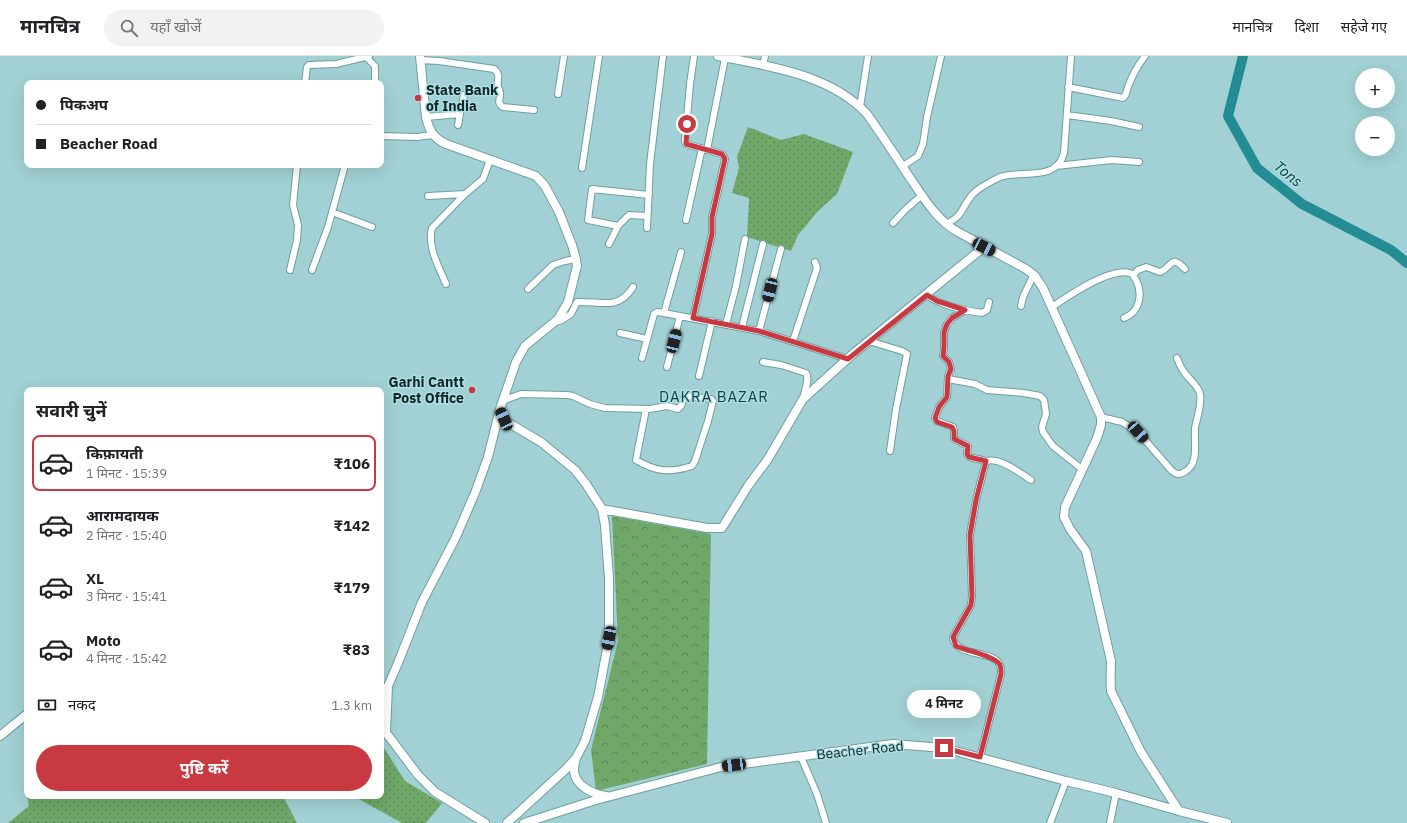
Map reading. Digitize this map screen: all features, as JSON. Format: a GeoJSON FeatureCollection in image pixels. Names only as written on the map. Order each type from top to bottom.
{"type":"FeatureCollection","features":[{"type":"Feature","properties":{"kind":"street"},"geometry":{"type":"LineString","coordinates":[[558,94],[564,56]]}},
{"type":"Feature","properties":{"kind":"street"},"geometry":{"type":"LineString","coordinates":[[582,168],[599,56]]}},
{"type":"Feature","properties":{"kind":"street"},"geometry":{"type":"LineString","coordinates":[[647,228],[650,164],[663,56]]}},
{"type":"Feature","properties":{"kind":"street"},"geometry":{"type":"LineString","coordinates":[[693,318],[712,234],[712,217],[725,161],[722,154],[689,146],[685,141],[694,56]]}},
{"type":"Feature","properties":{"kind":"street"},"geometry":{"type":"LineString","coordinates":[[763,66],[765,56]]}},
{"type":"Feature","properties":{"kind":"street"},"geometry":{"type":"LineString","coordinates":[[860,107],[868,56]]}},
{"type":"Feature","properties":{"kind":"street"},"geometry":{"type":"LineString","coordinates":[[903,166],[918,156],[923,144],[927,117],[941,56]]}},
{"type":"Feature","properties":{"kind":"street"},"geometry":{"type":"LineString","coordinates":[[1056,166],[1063,157],[1064,153],[1071,56]]}},
{"type":"Feature","properties":{"kind":"street"},"geometry":{"type":"LineString","coordinates":[[1068,88],[1123,98],[1134,74],[1145,56]]}},
{"type":"Feature","properties":{"kind":"street"},"geometry":{"type":"LineString","coordinates":[[305,80],[307,67],[309,65],[336,64],[368,57],[375,66],[375,80]]}},
{"type":"Feature","properties":{"kind":"street"},"geometry":{"type":"LineString","coordinates":[[686,220],[705,149],[722,57],[803,76],[842,94],[867,114],[922,195],[950,228],[1034,274],[1052,307],[1101,417],[1098,438],[1065,507],[1064,517],[1070,529],[1086,551],[1111,661],[1111,691],[1141,752],[1179,811]]}},
{"type":"Feature","properties":{"kind":"street"},"geometry":{"type":"LineString","coordinates":[[384,688],[398,663],[422,602],[455,539],[475,493],[488,457],[502,401],[516,362],[526,346],[558,319],[568,302],[576,266],[576,259],[572,245],[559,212],[541,180],[536,176],[446,144],[432,135],[427,124],[420,58],[494,69],[499,75],[497,86],[500,91],[500,106],[534,110]]}},
{"type":"Feature","properties":{"kind":"street"},"geometry":{"type":"LineString","coordinates":[[458,125],[464,95]]}},
{"type":"Feature","properties":{"kind":"street"},"geometry":{"type":"LineString","coordinates":[[426,116],[460,114]]}},
{"type":"Feature","properties":{"kind":"street"},"geometry":{"type":"LineString","coordinates":[[1067,115],[1112,121],[1139,127]]}},
{"type":"Feature","properties":{"kind":"street"},"geometry":{"type":"LineString","coordinates":[[384,136],[417,137],[432,135]]}},
{"type":"Feature","properties":{"kind":"street"},"geometry":{"type":"LineString","coordinates":[[446,284],[431,242],[430,234],[432,228],[465,194],[483,179],[490,160]]}},
{"type":"Feature","properties":{"kind":"street"},"geometry":{"type":"LineString","coordinates":[[946,224],[959,215],[974,193],[985,185],[1002,177],[1010,175],[1038,174],[1056,166],[1112,160],[1139,162]]}},
{"type":"Feature","properties":{"kind":"street"},"geometry":{"type":"LineString","coordinates":[[290,270],[297,240],[298,225],[293,205],[297,168]]}},
{"type":"Feature","properties":{"kind":"street"},"geometry":{"type":"LineString","coordinates":[[312,270],[332,212],[344,168]]}},
{"type":"Feature","properties":{"kind":"street"},"geometry":{"type":"LineString","coordinates":[[618,226],[588,220],[592,189],[649,195]]}},
{"type":"Feature","properties":{"kind":"street"},"geometry":{"type":"LineString","coordinates":[[428,196],[465,194]]}},
{"type":"Feature","properties":{"kind":"street"},"geometry":{"type":"LineString","coordinates":[[893,223],[922,195]]}},
{"type":"Feature","properties":{"kind":"street"},"geometry":{"type":"LineString","coordinates":[[332,212],[372,227]]}},
{"type":"Feature","properties":{"kind":"street"},"geometry":{"type":"LineString","coordinates":[[609,244],[618,226],[629,215],[648,216]]}},
{"type":"Feature","properties":{"kind":"street"},"geometry":{"type":"LineString","coordinates":[[726,324],[736,286],[745,239]]}},
{"type":"Feature","properties":{"kind":"street"},"geometry":{"type":"LineString","coordinates":[[742,327],[763,244]]}},
{"type":"Feature","properties":{"kind":"street"},"geometry":{"type":"LineString","coordinates":[[803,399],[869,341],[984,247]]}},
{"type":"Feature","properties":{"kind":"street"},"geometry":{"type":"LineString","coordinates":[[759,331],[780,249]]}},
{"type":"Feature","properties":{"kind":"street"},"geometry":{"type":"LineString","coordinates":[[664,313],[681,252]]}},
{"type":"Feature","properties":{"kind":"street"},"geometry":{"type":"LineString","coordinates":[[528,289],[553,265],[559,262],[576,259]]}},
{"type":"Feature","properties":{"kind":"street"},"geometry":{"type":"LineString","coordinates":[[1134,275],[1138,270],[1146,267],[1160,272],[1174,261],[1177,261],[1185,269]]}},
{"type":"Feature","properties":{"kind":"street"},"geometry":{"type":"LineString","coordinates":[[793,341],[817,268],[815,262]]}},
{"type":"Feature","properties":{"kind":"street"},"geometry":{"type":"LineString","coordinates":[[1052,307],[1082,287],[1114,273],[1130,273],[1134,275],[1139,285],[1141,296],[1136,309],[1130,316],[1124,318]]}},
{"type":"Feature","properties":{"kind":"street"},"geometry":{"type":"LineString","coordinates":[[1021,306],[1034,274]]}},
{"type":"Feature","properties":{"kind":"street"},"geometry":{"type":"LineString","coordinates":[[553,323],[562,320],[571,314],[574,305],[577,302],[597,304],[615,303],[625,298],[633,288]]}},
{"type":"Feature","properties":{"kind":"street"},"geometry":{"type":"LineString","coordinates":[[927,295],[937,301],[965,310],[984,313],[987,310],[989,302]]}},
{"type":"Feature","properties":{"kind":"street"},"geometry":{"type":"LineString","coordinates":[[965,310],[952,318],[947,324],[944,332],[943,356],[951,365],[948,379],[947,397],[939,407],[935,419],[940,423],[952,427],[954,431],[954,439],[968,446],[967,454],[969,457],[986,461],[996,460],[1031,480]]}},
{"type":"Feature","properties":{"kind":"street"},"geometry":{"type":"LineString","coordinates":[[642,358],[654,314],[657,312],[712,321],[759,331],[848,359]]}},
{"type":"Feature","properties":{"kind":"street"},"geometry":{"type":"LineString","coordinates":[[667,367],[680,316]]}},
{"type":"Feature","properties":{"kind":"street"},"geometry":{"type":"LineString","coordinates":[[699,376],[712,321]]}},
{"type":"Feature","properties":{"kind":"street"},"geometry":{"type":"LineString","coordinates":[[620,333],[647,339]]}},
{"type":"Feature","properties":{"kind":"street"},"geometry":{"type":"LineString","coordinates":[[869,341],[902,351],[907,354],[896,409],[890,451]]}},
{"type":"Feature","properties":{"kind":"street"},"geometry":{"type":"LineString","coordinates":[[1101,417],[1122,422],[1138,432],[1176,474],[1181,474],[1188,470],[1193,464],[1195,430],[1200,402],[1200,393],[1184,372],[1177,358]]}},
{"type":"Feature","properties":{"kind":"street"},"geometry":{"type":"LineString","coordinates":[[602,509],[707,528],[722,528],[748,486],[768,459],[803,399],[808,380],[806,373],[781,364],[763,362]]}},
{"type":"Feature","properties":{"kind":"street"},"geometry":{"type":"LineString","coordinates":[[948,379],[975,384],[987,390],[1024,392],[1040,396],[1044,400],[1046,414],[1042,427],[1043,432],[1053,446],[1083,470]]}},
{"type":"Feature","properties":{"kind":"street"},"geometry":{"type":"LineString","coordinates":[[502,401],[521,394],[567,395],[606,408],[646,409],[667,406],[678,409],[682,406],[684,398],[687,396],[712,400],[708,421],[692,466],[663,471],[649,468],[636,460],[646,409]]}},
{"type":"Feature","properties":{"kind":"street"},"geometry":{"type":"LineString","coordinates":[[500,409],[504,419],[507,422],[541,442],[575,470],[602,509],[605,525],[609,580],[609,638],[598,697],[585,741],[576,758],[566,769],[507,823]]}},
{"type":"Feature","properties":{"kind":"street"},"geometry":{"type":"LineString","coordinates":[[980,757],[1001,674],[1000,665],[996,659],[964,650],[956,646],[953,637],[971,605],[970,535],[976,500],[986,461]]}},
{"type":"Feature","properties":{"kind":"street"},"geometry":{"type":"LineString","coordinates":[[0,736],[24,716]]}},
{"type":"Feature","properties":{"kind":"street"},"geometry":{"type":"LineString","coordinates":[[384,730],[418,775],[435,792],[485,823]]}},
{"type":"Feature","properties":{"kind":"street","name":"Beacher Road"},"geometry":{"type":"LineString","coordinates":[[524,823],[608,797],[721,767],[893,744],[944,748],[1227,823]]}},
{"type":"Feature","properties":{"kind":"street"},"geometry":{"type":"LineString","coordinates":[[801,756],[817,794],[826,823]]}},
{"type":"Feature","properties":{"kind":"street"},"geometry":{"type":"LineString","coordinates":[[576,758],[574,772],[577,779],[585,788],[594,794],[608,797]]}},
{"type":"Feature","properties":{"kind":"street"},"geometry":{"type":"LineString","coordinates":[[1050,823],[1066,781]]}},
{"type":"Feature","properties":{"kind":"street"},"geometry":{"type":"LineString","coordinates":[[1110,823],[1116,793]]}},
{"type":"Feature","properties":{"kind":"green space"},"geometry":{"type":"Polygon","coordinates":[[[748,127],[781,140],[804,134],[853,152],[837,194],[818,211],[798,235],[791,251],[747,237],[749,198],[732,193],[739,168],[737,157],[748,127]]]}},
{"type":"Feature","properties":{"kind":"green space"},"geometry":{"type":"Polygon","coordinates":[[[612,516],[711,534],[707,764],[596,791],[591,750],[618,641],[612,516]]]}},
{"type":"Feature","properties":{"kind":"green space"},"geometry":{"type":"Polygon","coordinates":[[[384,748],[405,781],[442,803],[426,823],[402,823],[358,799],[384,799],[384,748]]]}},
{"type":"Feature","properties":{"kind":"green space"},"geometry":{"type":"Polygon","coordinates":[[[28,799],[285,799],[297,823],[8,823],[29,806],[28,799]]]}},
{"type":"Feature","properties":{"kind":"waterway","name":"Tons"},"geometry":{"type":"LineString","coordinates":[[1243,56],[1228,116],[1257,168],[1302,204],[1391,250],[1407,263]]}},
{"type":"Feature","properties":{"kind":"place","name":"State Bank of India"},"geometry":{"type":"Point","coordinates":[418,98]}},
{"type":"Feature","properties":{"kind":"place","name":"Garhi Cantt Post Office"},"geometry":{"type":"Point","coordinates":[472,390]}},
{"type":"Feature","properties":{"kind":"district","name":"DAKRA BAZAR"},"geometry":{"type":"Point","coordinates":[714,397]}},
{"type":"Feature","properties":{"kind":"route"},"geometry":{"type":"LineString","coordinates":[[687,124],[686,144],[722,154],[725,159],[712,217],[712,234],[693,318],[759,331],[848,359],[927,295],[937,301],[965,310],[952,318],[947,324],[944,332],[944,348],[942,353],[944,358],[951,365],[951,369],[948,376],[947,397],[939,407],[935,419],[937,422],[952,427],[954,431],[954,439],[969,447],[967,454],[969,457],[986,461],[976,500],[970,535],[971,605],[953,637],[956,646],[964,650],[996,659],[1000,665],[1001,674],[980,757],[944,748]]}}]}
